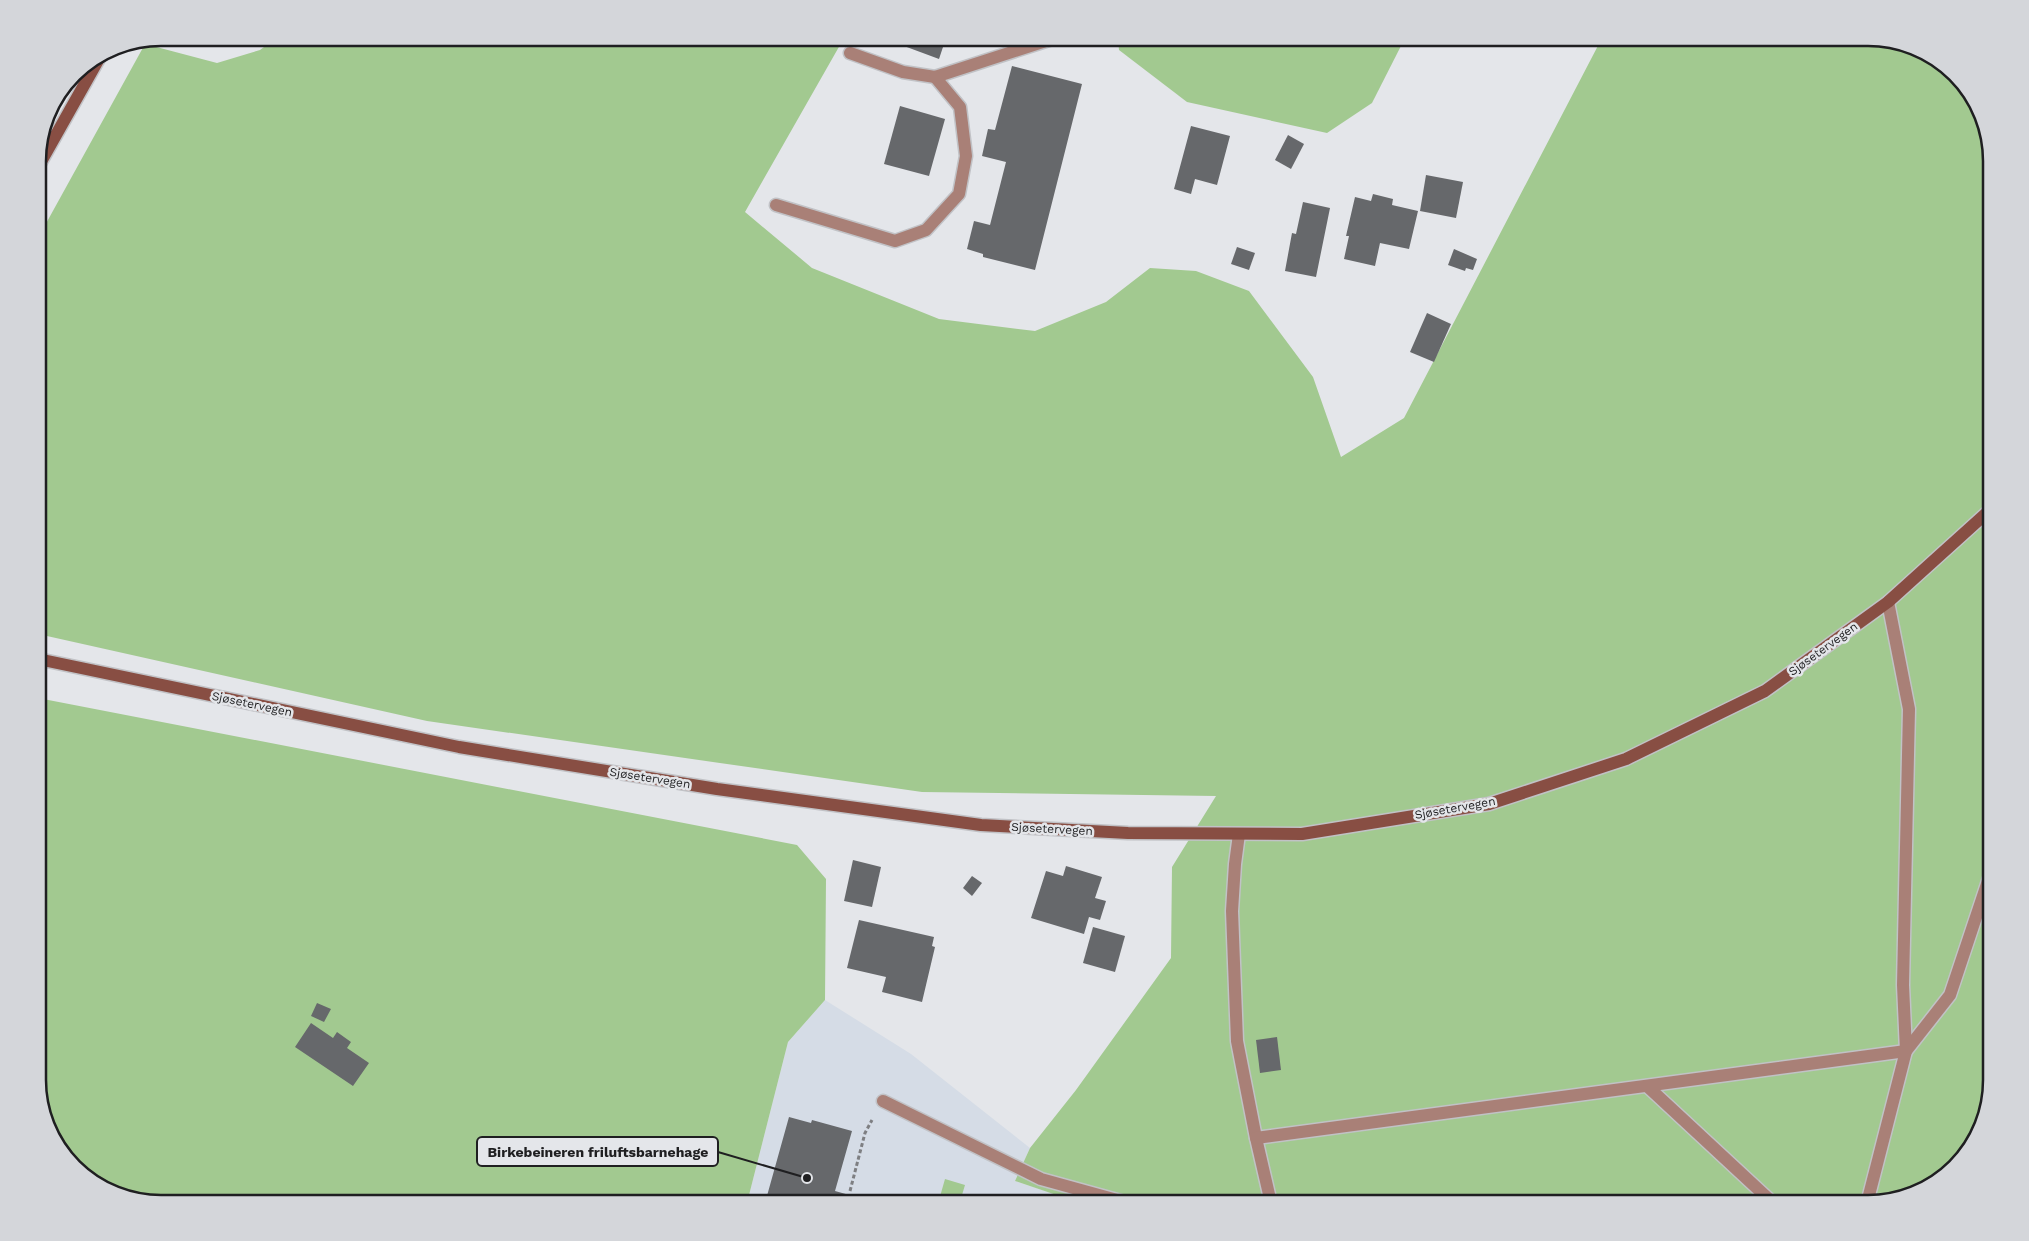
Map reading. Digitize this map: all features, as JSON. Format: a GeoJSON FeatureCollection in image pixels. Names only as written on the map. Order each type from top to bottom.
{"type":"FeatureCollection","features":[{"type":"Feature","properties":{"kind":"street"},"geometry":{"type":"LineString","coordinates":[[46,154],[93,69]]}},
{"type":"Feature","properties":{"kind":"street","name":"Sjøsetervegen"},"geometry":{"type":"LineString","coordinates":[[46,661],[459,747],[717,789],[981,825],[1128,833],[1302,834],[1489,804],[1626,759],[1765,691],[1888,602],[1983,516]]}},
{"type":"Feature","properties":{"kind":"lane"},"geometry":{"type":"LineString","coordinates":[[850,53],[903,72],[936,77],[1031,46]]}},
{"type":"Feature","properties":{"kind":"lane"},"geometry":{"type":"LineString","coordinates":[[776,205],[895,241],[926,230],[959,194],[966,156],[960,107],[936,77]]}},
{"type":"Feature","properties":{"kind":"lane"},"geometry":{"type":"LineString","coordinates":[[1869,1195],[1906,1051],[1903,986],[1909,709],[1888,602]]}},
{"type":"Feature","properties":{"kind":"lane"},"geometry":{"type":"LineString","coordinates":[[1239,834],[1232,911],[1237,1041],[1269,1195]]}},
{"type":"Feature","properties":{"kind":"lane"},"geometry":{"type":"LineString","coordinates":[[1256,1138],[1906,1051],[1950,995],[1983,898]]}},
{"type":"Feature","properties":{"kind":"lane"},"geometry":{"type":"LineString","coordinates":[[1647,1086],[1763,1195]]}},
{"type":"Feature","properties":{"kind":"lane"},"geometry":{"type":"LineString","coordinates":[[883,1101],[1041,1179],[1097,1195]]}},
{"type":"Feature","properties":{"kind":"path"},"geometry":{"type":"LineString","coordinates":[[850,1191],[865,1132],[883,1101]]}},
{"type":"Feature","properties":{"kind":"shaded area"},"geometry":{"type":"Polygon","coordinates":[[[825,1000],[911,1054],[1030,1148],[1015,1181],[1057,1195],[749,1195],[788,1042],[825,1000]]]}},
{"type":"Feature","properties":{"kind":"green space"},"geometry":{"type":"Polygon","coordinates":[[[153,46],[217,63],[260,50],[265,46],[839,46],[745,212],[812,268],[939,319],[1035,331],[1106,302],[1150,268],[1196,271],[1249,291],[1313,377],[1341,457],[1404,418],[1598,46],[1883,47],[1912,55],[1938,70],[1959,91],[1974,117],[1981,139],[1983,154],[1983,1080],[1979,1110],[1974,1124],[1959,1150],[1938,1171],[1912,1186],[1898,1191],[1868,1195],[1056,1195],[1015,1181],[1030,1148],[1076,1090],[1171,958],[1172,867],[1216,796],[922,792],[427,721],[46,636],[46,223],[143,47],[153,46]]]}},
{"type":"Feature","properties":{"kind":"green space"},"geometry":{"type":"Polygon","coordinates":[[[1119,46],[1401,46],[1372,103],[1327,133],[1187,102],[1119,50],[1119,46]]]}},
{"type":"Feature","properties":{"kind":"green space"},"geometry":{"type":"Polygon","coordinates":[[[46,700],[797,845],[826,879],[825,1000],[788,1042],[749,1195],[161,1195],[131,1191],[117,1186],[91,1171],[70,1150],[58,1131],[48,1102],[46,1087],[46,700]]]}},
{"type":"Feature","properties":{"kind":"green space"},"geometry":{"type":"Polygon","coordinates":[[[945,1179],[965,1185],[962,1195],[940,1195],[945,1179]]]}},
{"type":"Feature","properties":{"kind":"building"},"geometry":{"type":"Polygon","coordinates":[[[904,46],[943,46],[939,59],[904,46]]]}},
{"type":"Feature","properties":{"kind":"building"},"geometry":{"type":"Polygon","coordinates":[[[1012,66],[1082,84],[1035,270],[983,257],[983,254],[967,249],[974,221],[990,225],[1006,162],[982,156],[988,129],[995,130],[1012,66]]]}},
{"type":"Feature","properties":{"kind":"building"},"geometry":{"type":"Polygon","coordinates":[[[900,106],[945,119],[929,176],[884,164],[900,106]]]}},
{"type":"Feature","properties":{"kind":"building"},"geometry":{"type":"Polygon","coordinates":[[[1191,126],[1230,136],[1217,185],[1195,179],[1191,194],[1174,189],[1191,126]]]}},
{"type":"Feature","properties":{"kind":"building"},"geometry":{"type":"Polygon","coordinates":[[[1288,135],[1304,144],[1291,169],[1275,160],[1288,135]]]}},
{"type":"Feature","properties":{"kind":"building"},"geometry":{"type":"Polygon","coordinates":[[[1426,175],[1463,182],[1456,218],[1420,211],[1426,175]]]}},
{"type":"Feature","properties":{"kind":"building"},"geometry":{"type":"Polygon","coordinates":[[[1373,194],[1393,199],[1392,205],[1418,211],[1409,249],[1380,243],[1375,266],[1344,259],[1349,236],[1346,236],[1355,197],[1371,201],[1373,194]]]}},
{"type":"Feature","properties":{"kind":"building"},"geometry":{"type":"Polygon","coordinates":[[[1303,202],[1330,208],[1316,277],[1285,271],[1292,233],[1296,234],[1303,202]]]}},
{"type":"Feature","properties":{"kind":"building"},"geometry":{"type":"Polygon","coordinates":[[[1237,247],[1255,253],[1249,270],[1231,264],[1237,247]]]}},
{"type":"Feature","properties":{"kind":"building"},"geometry":{"type":"Polygon","coordinates":[[[1454,249],[1477,259],[1473,270],[1466,268],[1465,271],[1448,265],[1454,249]]]}},
{"type":"Feature","properties":{"kind":"building"},"geometry":{"type":"Polygon","coordinates":[[[1427,313],[1451,324],[1434,362],[1410,352],[1427,313]]]}},
{"type":"Feature","properties":{"kind":"building"},"geometry":{"type":"Polygon","coordinates":[[[853,860],[881,867],[872,907],[844,901],[853,860]]]}},
{"type":"Feature","properties":{"kind":"building"},"geometry":{"type":"Polygon","coordinates":[[[1066,866],[1102,877],[1095,898],[1106,901],[1100,920],[1089,917],[1084,934],[1031,918],[1046,871],[1063,876],[1066,866]]]}},
{"type":"Feature","properties":{"kind":"building"},"geometry":{"type":"Polygon","coordinates":[[[972,876],[982,883],[972,896],[963,888],[972,876]]]}},
{"type":"Feature","properties":{"kind":"building"},"geometry":{"type":"Polygon","coordinates":[[[859,920],[934,937],[932,946],[935,947],[922,1002],[882,992],[886,977],[847,968],[859,920]]]}},
{"type":"Feature","properties":{"kind":"building"},"geometry":{"type":"Polygon","coordinates":[[[1093,927],[1125,936],[1115,972],[1083,963],[1093,927]]]}},
{"type":"Feature","properties":{"kind":"building"},"geometry":{"type":"Polygon","coordinates":[[[317,1003],[331,1009],[324,1022],[311,1016],[317,1003]]]}},
{"type":"Feature","properties":{"kind":"building"},"geometry":{"type":"Polygon","coordinates":[[[311,1023],[333,1038],[337,1032],[351,1042],[347,1048],[369,1063],[353,1086],[295,1047],[311,1023]]]}},
{"type":"Feature","properties":{"kind":"building"},"geometry":{"type":"Polygon","coordinates":[[[1277,1037],[1281,1070],[1260,1073],[1256,1040],[1277,1037]]]}},
{"type":"Feature","properties":{"kind":"building"},"geometry":{"type":"Polygon","coordinates":[[[789,1117],[811,1123],[812,1120],[852,1131],[835,1191],[849,1195],[767,1195],[789,1117]]]}},
{"type":"Feature","properties":{"kind":"place","name":"Birkebeineren friluftsbarnehage"},"geometry":{"type":"Point","coordinates":[807,1178]}}]}
